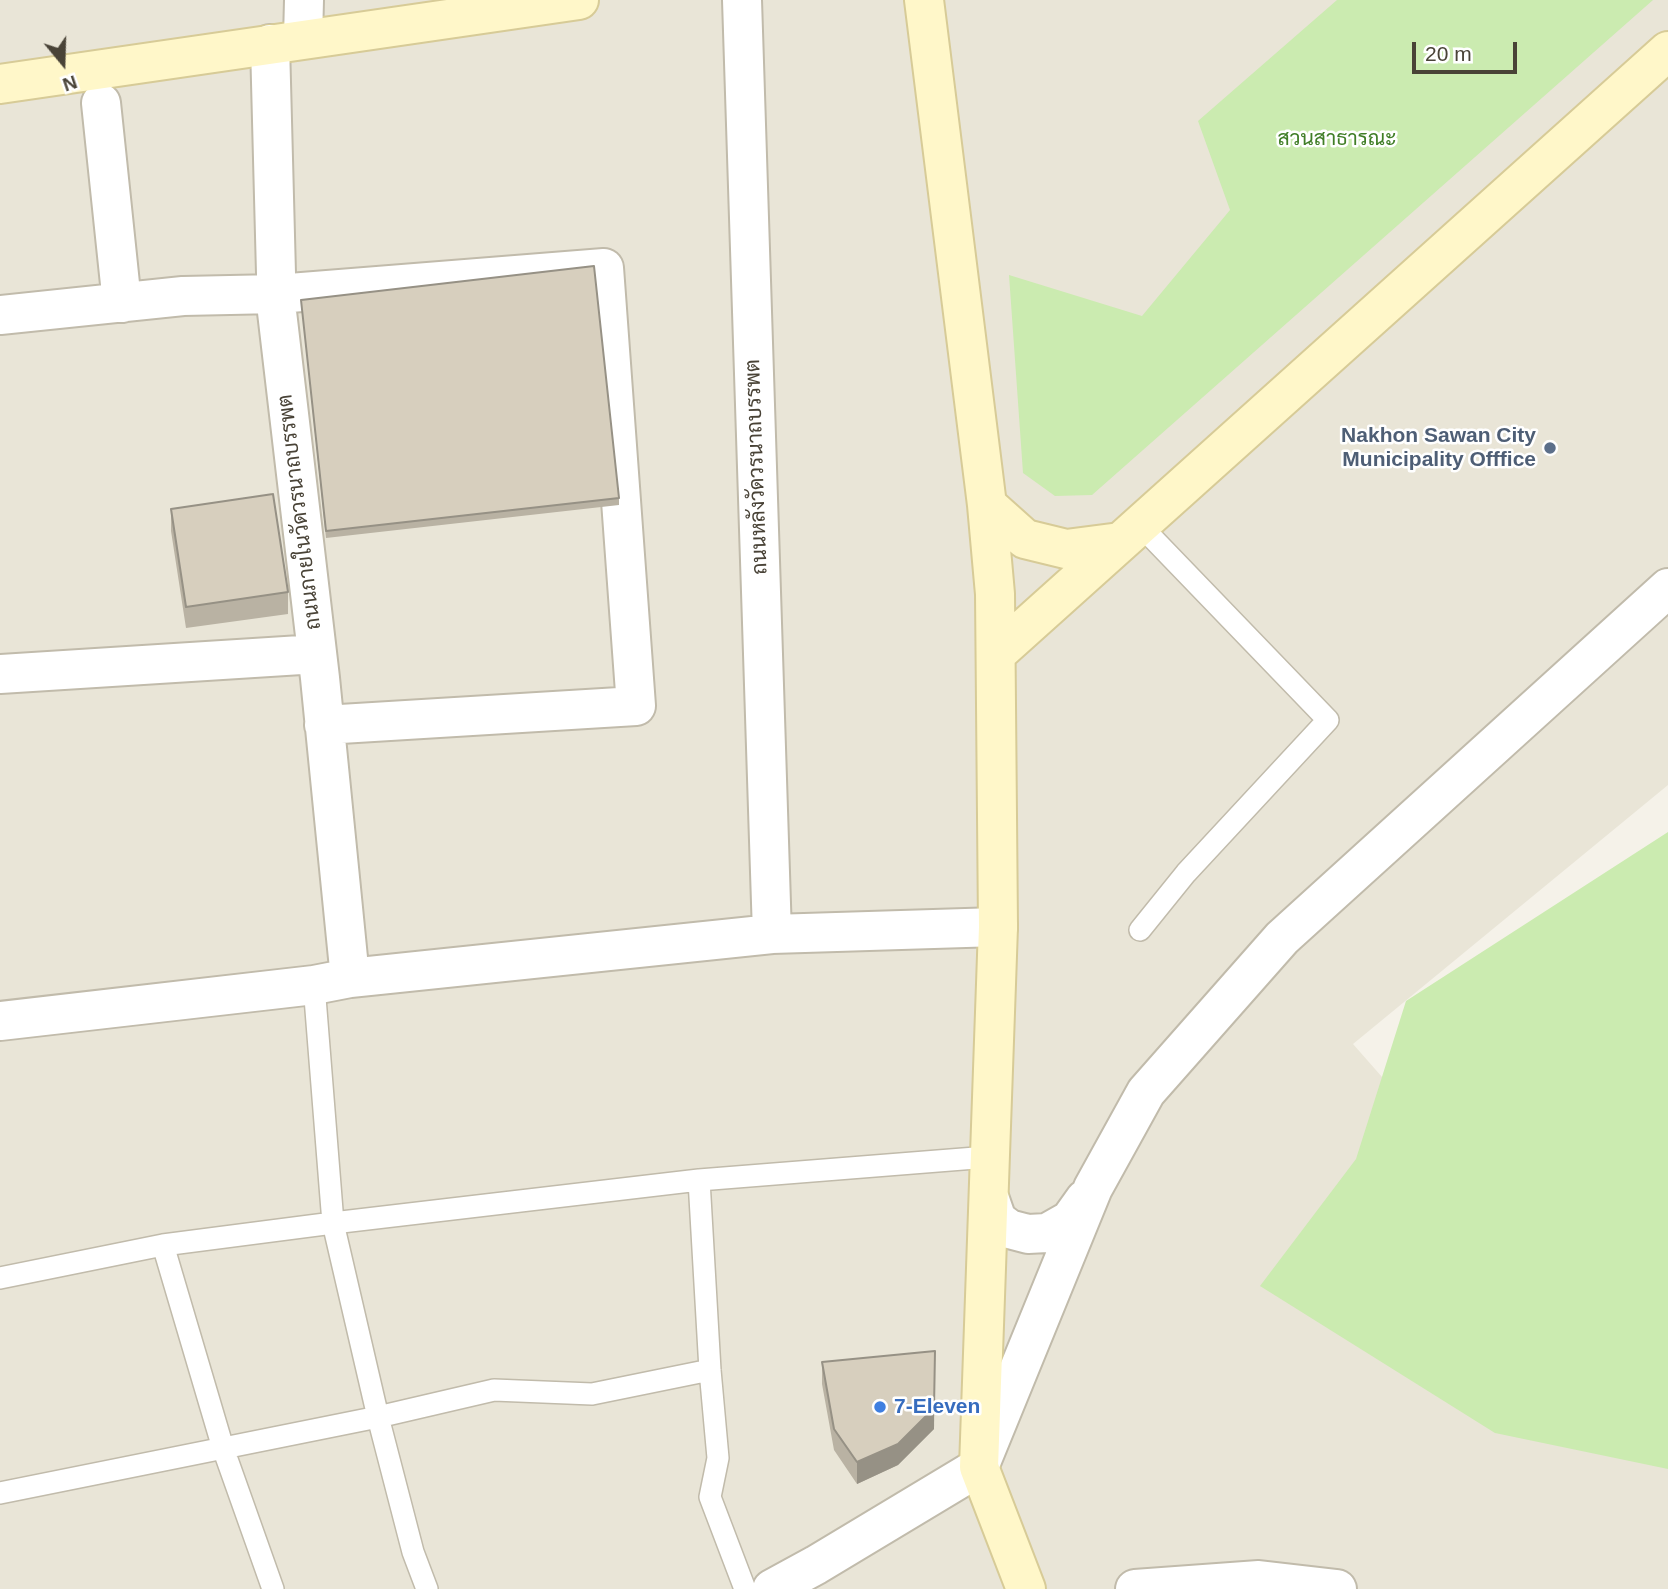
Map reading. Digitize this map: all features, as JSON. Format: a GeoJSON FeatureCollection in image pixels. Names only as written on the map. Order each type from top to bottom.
{"type":"FeatureCollection","features":[{"type":"Feature","properties":{"kind":"street","name":"ถนนภายในวัดวรนาถบรรพต"},"geometry":{"type":"LineString","coordinates":[[304,0],[286,41],[277,294],[324,725],[332,982]]}},
{"type":"Feature","properties":{"kind":"street"},"geometry":{"type":"LineString","coordinates":[[0,84],[579,0]]}},
{"type":"Feature","properties":{"kind":"street","name":"ถนนหลังวัดวรนาถบรรพต"},"geometry":{"type":"LineString","coordinates":[[741,0],[772,934]]}},
{"type":"Feature","properties":{"kind":"street"},"geometry":{"type":"LineString","coordinates":[[924,0],[987,505],[995,594],[998,928],[978,1467],[1026,1589]]}},
{"type":"Feature","properties":{"kind":"street"},"geometry":{"type":"LineString","coordinates":[[996,654],[1668,51]]}},
{"type":"Feature","properties":{"kind":"street"},"geometry":{"type":"LineString","coordinates":[[101,103],[122,303]]}},
{"type":"Feature","properties":{"kind":"street"},"geometry":{"type":"LineString","coordinates":[[0,315],[183,296],[277,294],[604,268],[636,706],[324,725]]}},
{"type":"Feature","properties":{"kind":"street"},"geometry":{"type":"LineString","coordinates":[[987,505],[1025,539],[1066,549],[1130,533]]}},
{"type":"Feature","properties":{"kind":"street"},"geometry":{"type":"LineString","coordinates":[[772,1589],[978,1467],[1093,1188],[1146,1092],[1282,937],[1668,588]]}},
{"type":"Feature","properties":{"kind":"street"},"geometry":{"type":"LineString","coordinates":[[0,674],[317,654]]}},
{"type":"Feature","properties":{"kind":"street"},"geometry":{"type":"LineString","coordinates":[[0,1021],[772,934],[998,928]]}},
{"type":"Feature","properties":{"kind":"street"},"geometry":{"type":"LineString","coordinates":[[990,1200],[997,1220],[1009,1229],[1028,1234],[1047,1233],[1070,1220],[1093,1188]]}},
{"type":"Feature","properties":{"kind":"street"},"geometry":{"type":"LineString","coordinates":[[1135,1589],[1259,1580],[1337,1589]]}},
{"type":"Feature","properties":{"kind":"lane"},"geometry":{"type":"LineString","coordinates":[[1130,533],[1328,720],[1186,873],[1140,930]]}},
{"type":"Feature","properties":{"kind":"lane"},"geometry":{"type":"LineString","coordinates":[[332,982],[333,1223],[377,1418],[413,1552],[427,1589]]}},
{"type":"Feature","properties":{"kind":"lane"},"geometry":{"type":"LineString","coordinates":[[0,1278],[163,1245],[333,1223],[699,1180],[988,1157]]}},
{"type":"Feature","properties":{"kind":"lane"},"geometry":{"type":"LineString","coordinates":[[699,1180],[718,1458],[710,1497],[745,1589]]}},
{"type":"Feature","properties":{"kind":"lane"},"geometry":{"type":"LineString","coordinates":[[163,1245],[223,1448],[273,1589]]}},
{"type":"Feature","properties":{"kind":"lane"},"geometry":{"type":"LineString","coordinates":[[0,1493],[377,1418],[494,1390],[592,1394],[710,1370]]}},
{"type":"Feature","properties":{"kind":"shaded area"},"geometry":{"type":"Polygon","coordinates":[[[0,0],[1668,0],[1668,785],[1353,1044],[1668,1402],[1668,1589],[0,1589],[0,0]]]}},
{"type":"Feature","properties":{"kind":"green space","name":"สวนสาธารณะ"},"geometry":{"type":"Polygon","coordinates":[[[1337,0],[1653,0],[1092,495],[1055,496],[1023,473],[1009,275],[1142,316],[1230,210],[1198,121],[1337,0]]]}},
{"type":"Feature","properties":{"kind":"green space"},"geometry":{"type":"Polygon","coordinates":[[[1668,832],[1668,1469],[1495,1433],[1260,1286],[1356,1159],[1406,1001],[1668,832]]]}},
{"type":"Feature","properties":{"kind":"building"},"geometry":{"type":"Polygon","coordinates":[[[594,266],[619,498],[326,531],[301,300],[594,266]]]}},
{"type":"Feature","properties":{"kind":"building"},"geometry":{"type":"Polygon","coordinates":[[[273,494],[288,592],[186,607],[171,509],[273,494]]]}},
{"type":"Feature","properties":{"kind":"building","name":"7-Eleven"},"geometry":{"type":"Polygon","coordinates":[[[935,1351],[934,1408],[898,1444],[857,1462],[834,1429],[822,1362],[935,1351]]]}},
{"type":"Feature","properties":{"kind":"place","name":"Nakhon Sawan City Municipality Offfice"},"geometry":{"type":"Point","coordinates":[1550,448]}},
{"type":"Feature","properties":{"kind":"place","name":"7-Eleven"},"geometry":{"type":"Point","coordinates":[880,1407]}}]}
